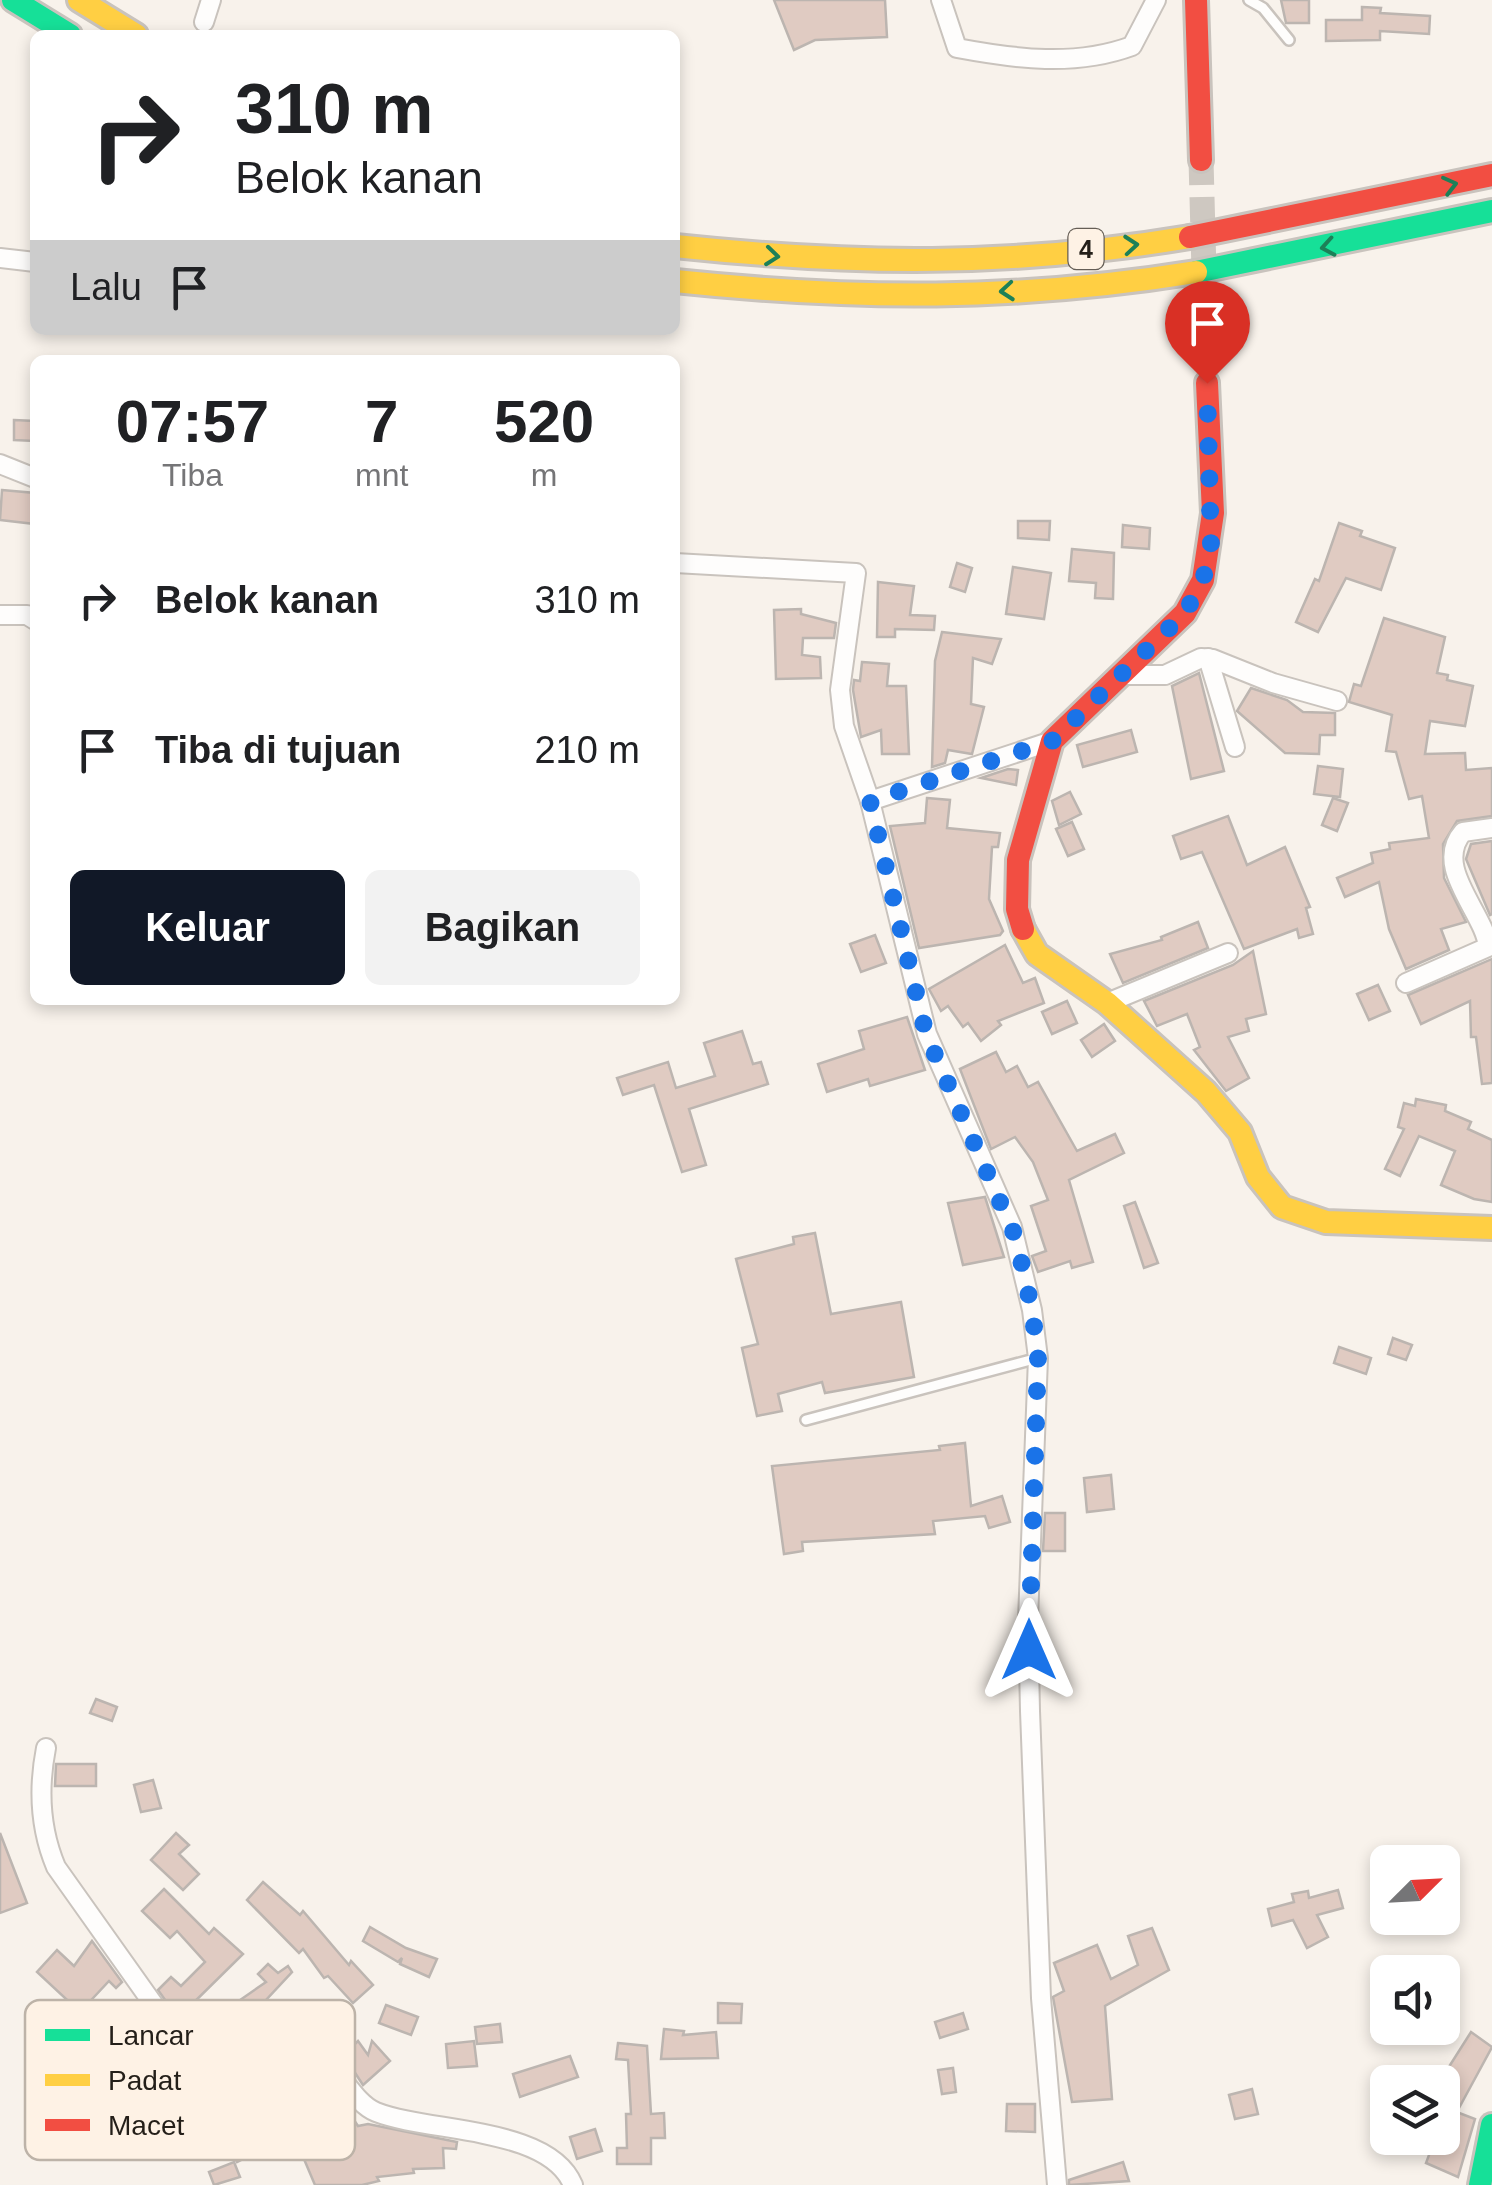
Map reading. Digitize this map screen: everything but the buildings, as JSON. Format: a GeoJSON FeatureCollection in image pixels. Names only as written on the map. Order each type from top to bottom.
{"type":"FeatureCollection","features":[{"type":"Feature","properties":{"kind":"main road"},"geometry":{"type":"LineString","coordinates":[[13,0],[62,30]]}},
{"type":"Feature","properties":{"kind":"main road"},"geometry":{"type":"LineString","coordinates":[[79,0],[128,30]]}},
{"type":"Feature","properties":{"kind":"main road"},"geometry":{"type":"LineString","coordinates":[[1196,0],[1201,160]]}},
{"type":"Feature","properties":{"kind":"main road","name":"4"},"geometry":{"type":"LineString","coordinates":[[680,247],[828,262],[986,258],[1166,242],[1380,202],[1492,176]]}},
{"type":"Feature","properties":{"kind":"main road","name":"4"},"geometry":{"type":"LineString","coordinates":[[680,281],[826,296],[988,293],[1171,276],[1388,236],[1492,211]]}},
{"type":"Feature","properties":{"kind":"main road"},"geometry":{"type":"LineString","coordinates":[[1207,383],[1212,513],[1203,580],[1185,613],[1052,741],[1018,860],[1017,909],[1037,954],[1108,1003],[1227,1114],[1258,1176],[1282,1207],[1326,1222],[1492,1228]]}},
{"type":"Feature","properties":{"kind":"main road"},"geometry":{"type":"LineString","coordinates":[[1480,2185],[1492,2125]]}},
{"type":"Feature","properties":{"kind":"street"},"geometry":{"type":"LineString","coordinates":[[204,22],[211,0]]}},
{"type":"Feature","properties":{"kind":"street"},"geometry":{"type":"LineString","coordinates":[[941,0],[957,48],[1017,60],[1100,58],[1132,46],[1156,0]]}},
{"type":"Feature","properties":{"kind":"street"},"geometry":{"type":"LineString","coordinates":[[0,258],[30,261]]}},
{"type":"Feature","properties":{"kind":"street"},"geometry":{"type":"LineString","coordinates":[[0,464],[30,476]]}},
{"type":"Feature","properties":{"kind":"street"},"geometry":{"type":"LineString","coordinates":[[680,563],[856,573],[840,690],[848,744],[870,801],[926,1034],[1016,1238],[1038,1358],[1028,1620],[1041,1998],[1057,2185]]}},
{"type":"Feature","properties":{"kind":"street"},"geometry":{"type":"LineString","coordinates":[[0,615],[30,617]]}},
{"type":"Feature","properties":{"kind":"street"},"geometry":{"type":"LineString","coordinates":[[1122,675],[1170,674],[1208,658],[1337,702]]}},
{"type":"Feature","properties":{"kind":"street"},"geometry":{"type":"LineString","coordinates":[[1208,658],[1235,746]]}},
{"type":"Feature","properties":{"kind":"street"},"geometry":{"type":"LineString","coordinates":[[870,801],[1052,741]]}},
{"type":"Feature","properties":{"kind":"street"},"geometry":{"type":"LineString","coordinates":[[1406,983],[1488,946],[1457,873],[1456,842],[1462,832],[1492,828]]}},
{"type":"Feature","properties":{"kind":"street"},"geometry":{"type":"LineString","coordinates":[[1108,1003],[1228,953]]}},
{"type":"Feature","properties":{"kind":"street"},"geometry":{"type":"LineString","coordinates":[[46,1748],[40,1774],[43,1825],[56,1867],[151,2000]]}},
{"type":"Feature","properties":{"kind":"street"},"geometry":{"type":"LineString","coordinates":[[355,2092],[376,2112],[517,2143],[556,2161],[573,2185]]}},
{"type":"Feature","properties":{"kind":"lane"},"geometry":{"type":"LineString","coordinates":[[1249,0],[1263,8],[1289,40]]}},
{"type":"Feature","properties":{"kind":"lane"},"geometry":{"type":"LineString","coordinates":[[806,1420],[1038,1358]]}},
{"type":"Feature","properties":{"kind":"tunnel"},"geometry":{"type":"LineString","coordinates":[[1201,160],[1207,383]]}},
{"type":"Feature","properties":{"kind":"traffic: fast"},"geometry":{"type":"LineString","coordinates":[[13,0],[62,30]]}},
{"type":"Feature","properties":{"kind":"traffic: fast"},"geometry":{"type":"LineString","coordinates":[[1196,272],[1492,211]]}},
{"type":"Feature","properties":{"kind":"traffic: fast"},"geometry":{"type":"LineString","coordinates":[[1480,2185],[1492,2125]]}},
{"type":"Feature","properties":{"kind":"traffic: slow"},"geometry":{"type":"LineString","coordinates":[[79,0],[128,30]]}},
{"type":"Feature","properties":{"kind":"traffic: slow"},"geometry":{"type":"LineString","coordinates":[[680,246],[806,257],[932,260],[1059,254],[1190,237]]}},
{"type":"Feature","properties":{"kind":"traffic: slow"},"geometry":{"type":"LineString","coordinates":[[680,281],[807,292],[1000,293],[1196,272]]}},
{"type":"Feature","properties":{"kind":"traffic: slow"},"geometry":{"type":"LineString","coordinates":[[1023,929],[1037,954],[1107,1003],[1206,1092],[1240,1132],[1258,1177],[1282,1207],[1326,1222],[1492,1228]]}},
{"type":"Feature","properties":{"kind":"traffic: jam"},"geometry":{"type":"LineString","coordinates":[[1196,0],[1201,160]]}},
{"type":"Feature","properties":{"kind":"traffic: jam"},"geometry":{"type":"LineString","coordinates":[[1190,237],[1492,175]]}},
{"type":"Feature","properties":{"kind":"traffic: jam"},"geometry":{"type":"LineString","coordinates":[[1023,929],[1017,909],[1018,860],[1052,741],[1185,613],[1203,580],[1213,513],[1207,383]]}},
{"type":"Feature","properties":{"kind":"route"},"geometry":{"type":"LineString","coordinates":[[1029,1650],[1038,1358],[1032,1310],[1016,1238],[926,1034],[870,801],[1052,741],[1185,613],[1203,580],[1211,546],[1207,383]]}}]}
